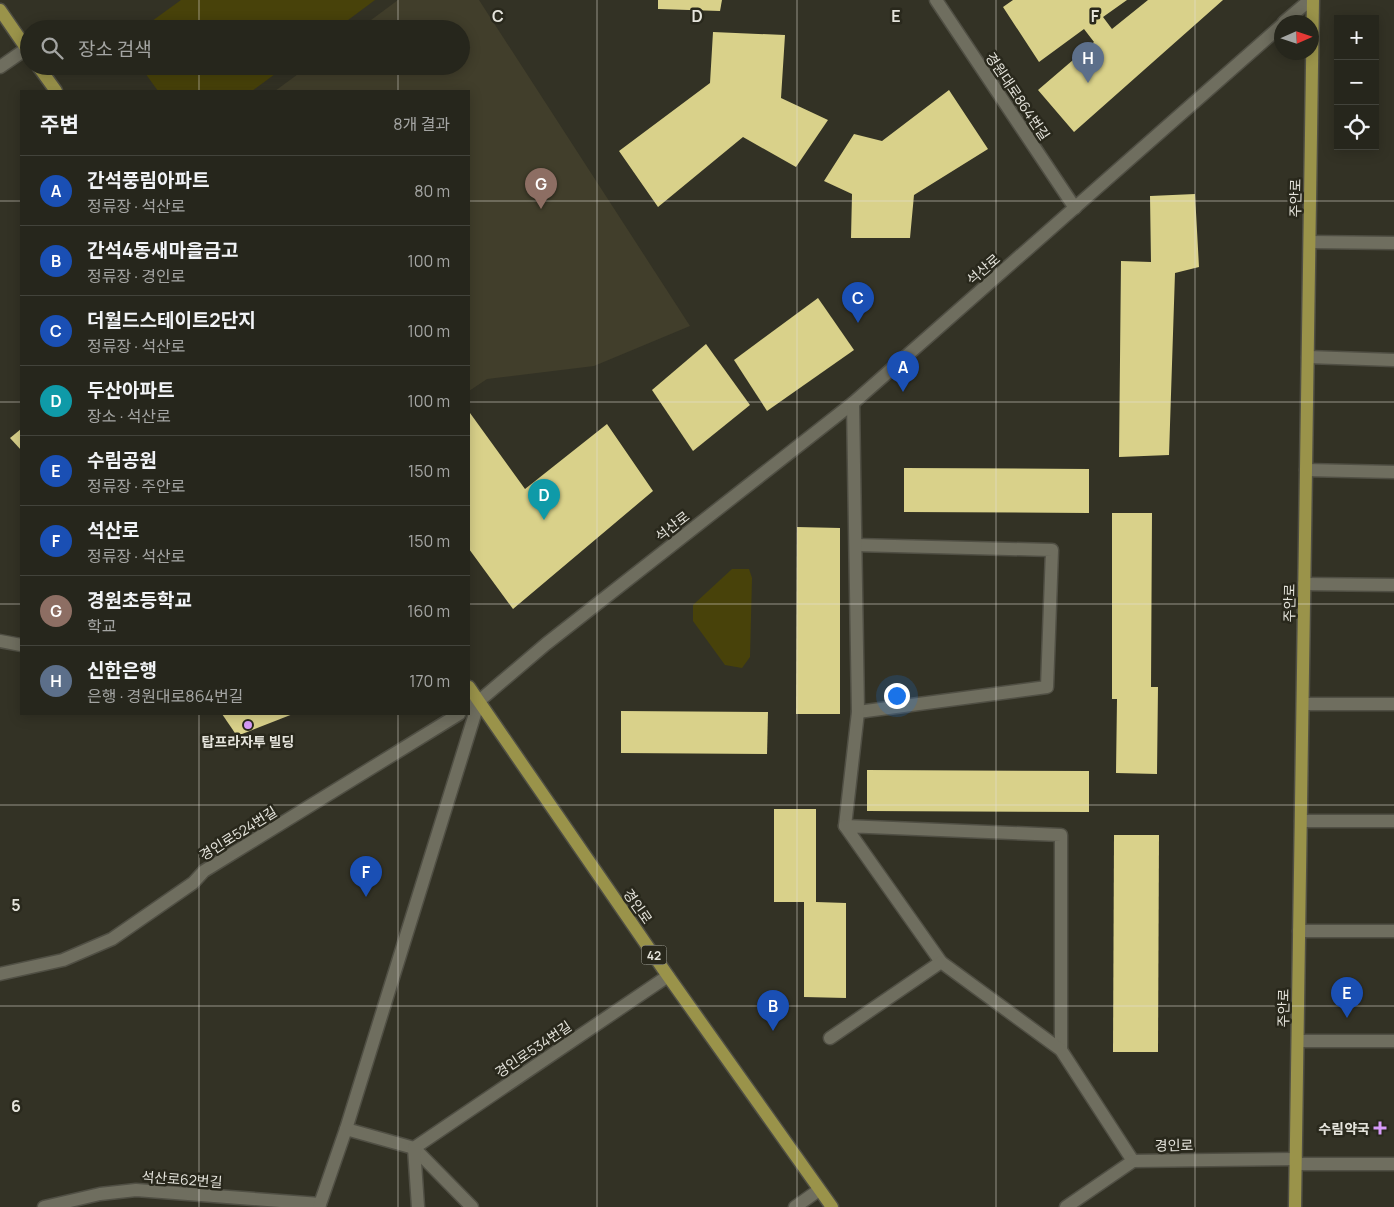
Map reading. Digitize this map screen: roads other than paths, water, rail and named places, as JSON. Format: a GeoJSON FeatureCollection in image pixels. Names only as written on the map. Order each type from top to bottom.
{"type":"FeatureCollection","features":[{"type":"Feature","properties":{"kind":"main road","name":"주안로"},"geometry":{"type":"LineString","coordinates":[[1295,1207],[1310,242],[1311,0]]}},
{"type":"Feature","properties":{"kind":"main road"},"geometry":{"type":"LineString","coordinates":[[0,10],[20,39]]}},
{"type":"Feature","properties":{"kind":"main road"},"geometry":{"type":"LineString","coordinates":[[44,75],[55,90]]}},
{"type":"Feature","properties":{"kind":"main road","name":"경인로"},"geometry":{"type":"LineString","coordinates":[[470,691],[474,705],[832,1207]]}},
{"type":"Feature","properties":{"kind":"street","name":"경원대로864번길"},"geometry":{"type":"LineString","coordinates":[[936,0],[1074,208]]}},
{"type":"Feature","properties":{"kind":"street","name":"석산로"},"geometry":{"type":"LineString","coordinates":[[1294,15],[1311,0]]}},
{"type":"Feature","properties":{"kind":"street","name":"석산로"},"geometry":{"type":"LineString","coordinates":[[474,705],[546,644],[854,403],[1274,32]]}},
{"type":"Feature","properties":{"kind":"street"},"geometry":{"type":"LineString","coordinates":[[0,66],[20,55]]}},
{"type":"Feature","properties":{"kind":"street"},"geometry":{"type":"LineString","coordinates":[[1310,242],[1394,243]]}},
{"type":"Feature","properties":{"kind":"street"},"geometry":{"type":"LineString","coordinates":[[1308,357],[1394,360]]}},
{"type":"Feature","properties":{"kind":"street"},"geometry":{"type":"LineString","coordinates":[[854,403],[858,712],[845,826],[941,962],[1060,1050],[1133,1161],[1066,1207]]}},
{"type":"Feature","properties":{"kind":"street"},"geometry":{"type":"LineString","coordinates":[[1306,470],[1394,472]]}},
{"type":"Feature","properties":{"kind":"street"},"geometry":{"type":"LineString","coordinates":[[856,545],[1052,550],[1047,687],[858,712]]}},
{"type":"Feature","properties":{"kind":"street"},"geometry":{"type":"LineString","coordinates":[[1304,584],[1394,584]]}},
{"type":"Feature","properties":{"kind":"street"},"geometry":{"type":"LineString","coordinates":[[0,641],[20,645]]}},
{"type":"Feature","properties":{"kind":"street"},"geometry":{"type":"LineString","coordinates":[[1302,704],[1394,704]]}},
{"type":"Feature","properties":{"kind":"street"},"geometry":{"type":"LineString","coordinates":[[319,1205],[346,1130],[474,705]]}},
{"type":"Feature","properties":{"kind":"street","name":"경인로524번길"},"geometry":{"type":"LineString","coordinates":[[0,974],[63,960],[112,939],[193,883],[204,871],[457,715]]}},
{"type":"Feature","properties":{"kind":"street"},"geometry":{"type":"LineString","coordinates":[[1301,821],[1394,821]]}},
{"type":"Feature","properties":{"kind":"street"},"geometry":{"type":"LineString","coordinates":[[845,826],[1061,835],[1060,1050]]}},
{"type":"Feature","properties":{"kind":"street"},"geometry":{"type":"LineString","coordinates":[[1299,931],[1394,931]]}},
{"type":"Feature","properties":{"kind":"street"},"geometry":{"type":"LineString","coordinates":[[830,1038],[941,962]]}},
{"type":"Feature","properties":{"kind":"street","name":"경인로534번길"},"geometry":{"type":"LineString","coordinates":[[414,1148],[668,976]]}},
{"type":"Feature","properties":{"kind":"street"},"geometry":{"type":"LineString","coordinates":[[1298,1041],[1394,1041]]}},
{"type":"Feature","properties":{"kind":"street"},"geometry":{"type":"LineString","coordinates":[[346,1130],[414,1148],[472,1207]]}},
{"type":"Feature","properties":{"kind":"street"},"geometry":{"type":"LineString","coordinates":[[414,1148],[418,1207]]}},
{"type":"Feature","properties":{"kind":"street","name":"경인로"},"geometry":{"type":"LineString","coordinates":[[1133,1161],[1296,1161],[1394,1164]]}},
{"type":"Feature","properties":{"kind":"street","name":"석산로62번길"},"geometry":{"type":"LineString","coordinates":[[44,1207],[100,1194],[136,1190],[319,1205]]}},
{"type":"Feature","properties":{"kind":"street"},"geometry":{"type":"LineString","coordinates":[[796,1207],[819,1190]]}},
{"type":"Feature","properties":{"kind":"place","name":"신한은행"},"geometry":{"type":"Point","coordinates":[1088,83]}},
{"type":"Feature","properties":{"kind":"place","name":"경원초등학교"},"geometry":{"type":"Point","coordinates":[541,209]}},
{"type":"Feature","properties":{"kind":"place","name":"더월드스테이트2단지"},"geometry":{"type":"Point","coordinates":[858,323]}},
{"type":"Feature","properties":{"kind":"place","name":"간석풍림아파트"},"geometry":{"type":"Point","coordinates":[903,392]}},
{"type":"Feature","properties":{"kind":"place","name":"두산아파트"},"geometry":{"type":"Point","coordinates":[544,520]}},
{"type":"Feature","properties":{"kind":"place","name":"탑프라자투 빌딩"},"geometry":{"type":"Point","coordinates":[248,725]}},
{"type":"Feature","properties":{"kind":"place","name":"석산로"},"geometry":{"type":"Point","coordinates":[366,897]}},
{"type":"Feature","properties":{"kind":"place","name":"수림공원"},"geometry":{"type":"Point","coordinates":[1347,1018]}},
{"type":"Feature","properties":{"kind":"place","name":"간석4동새마을금고"},"geometry":{"type":"Point","coordinates":[773,1031]}},
{"type":"Feature","properties":{"kind":"place","name":"수림약국"},"geometry":{"type":"Point","coordinates":[1380,1128]}}]}
